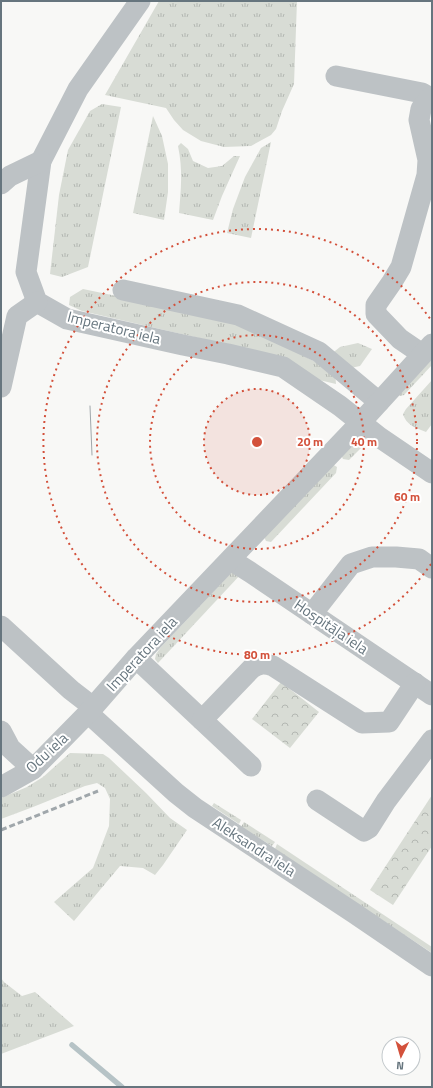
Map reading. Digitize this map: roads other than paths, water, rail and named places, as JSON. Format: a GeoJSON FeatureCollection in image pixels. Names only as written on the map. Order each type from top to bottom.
{"type":"FeatureCollection","features":[{"type":"Feature","properties":{"kind":"street"},"geometry":{"type":"LineString","coordinates":[[1,387],[17,316],[37,302],[26,272],[41,161],[78,89],[140,1]]}},
{"type":"Feature","properties":{"kind":"street"},"geometry":{"type":"LineString","coordinates":[[336,76],[422,93],[431,98],[421,109],[419,120],[428,160],[427,175],[401,267],[376,305],[376,314],[400,339],[427,349]]}},
{"type":"Feature","properties":{"kind":"street"},"geometry":{"type":"LineString","coordinates":[[1,184],[10,176],[41,161]]}},
{"type":"Feature","properties":{"kind":"street"},"geometry":{"type":"LineString","coordinates":[[123,290],[238,316],[319,352],[379,402]]}},
{"type":"Feature","properties":{"kind":"street","name":"Imperatora iela"},"geometry":{"type":"LineString","coordinates":[[37,302],[67,319],[283,367],[362,422]]}},
{"type":"Feature","properties":{"kind":"street","name":"Imperatora iela"},"geometry":{"type":"LineString","coordinates":[[91,710],[136,658],[362,422],[427,349]]}},
{"type":"Feature","properties":{"kind":"street"},"geometry":{"type":"LineString","coordinates":[[362,422],[380,437],[432,472]]}},
{"type":"Feature","properties":{"kind":"street"},"geometry":{"type":"LineString","coordinates":[[312,614],[351,564],[372,557],[396,557],[419,559],[432,568]]}},
{"type":"Feature","properties":{"kind":"street","name":"Hospitāļa iela"},"geometry":{"type":"LineString","coordinates":[[231,560],[424,689]]}},
{"type":"Feature","properties":{"kind":"street","name":"Aleksandra iela"},"geometry":{"type":"LineString","coordinates":[[1,626],[71,690],[176,793],[195,808],[432,966]]}},
{"type":"Feature","properties":{"kind":"street"},"geometry":{"type":"LineString","coordinates":[[136,658],[251,766]]}},
{"type":"Feature","properties":{"kind":"street"},"geometry":{"type":"LineString","coordinates":[[202,720],[252,668],[264,663],[273,666],[362,723],[389,722],[424,689]]}},
{"type":"Feature","properties":{"kind":"street","name":"Odu iela"},"geometry":{"type":"LineString","coordinates":[[1,787],[32,770],[91,710]]}},
{"type":"Feature","properties":{"kind":"street"},"geometry":{"type":"LineString","coordinates":[[1,730],[10,748],[32,770]]}},
{"type":"Feature","properties":{"kind":"street"},"geometry":{"type":"LineString","coordinates":[[317,800],[364,831],[369,828],[386,801],[432,740]]}},
{"type":"Feature","properties":{"kind":"waterway"},"geometry":{"type":"LineString","coordinates":[[72,1045],[122,1087]]}},
{"type":"Feature","properties":{"kind":"tram line"},"geometry":{"type":"LineString","coordinates":[[90,406],[92,455]]}},
{"type":"Feature","properties":{"kind":"railway"},"geometry":{"type":"LineString","coordinates":[[1,830],[98,791]]}}]}
